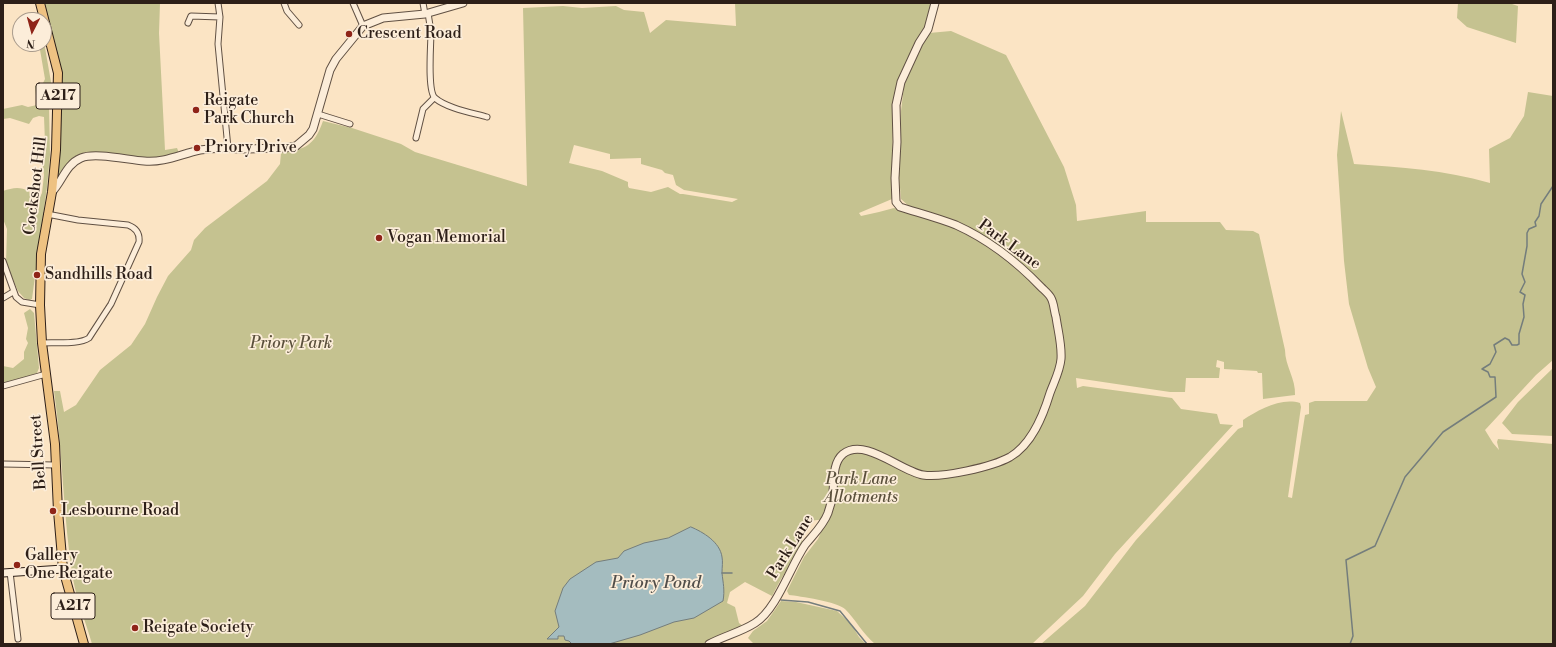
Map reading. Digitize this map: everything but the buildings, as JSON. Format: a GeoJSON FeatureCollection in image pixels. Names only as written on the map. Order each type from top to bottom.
{"type":"FeatureCollection","features":[{"type":"Feature","properties":{"kind":"main road","name":"Cockshot Hill"},"geometry":{"type":"LineString","coordinates":[[40,3],[58,73],[56,143],[52,192],[47,214],[42,254],[40,305],[42,343],[46,374]]}},
{"type":"Feature","properties":{"kind":"main road","name":"Bell Street"},"geometry":{"type":"LineString","coordinates":[[46,374],[55,444],[58,511],[64,568],[84,644]]}},
{"type":"Feature","properties":{"kind":"street"},"geometry":{"type":"LineString","coordinates":[[218,3],[220,17],[218,44],[228,148]]}},
{"type":"Feature","properties":{"kind":"street"},"geometry":{"type":"LineString","coordinates":[[284,3],[287,11],[299,25]]}},
{"type":"Feature","properties":{"kind":"street"},"geometry":{"type":"LineString","coordinates":[[352,3],[362,26]]}},
{"type":"Feature","properties":{"kind":"street"},"geometry":{"type":"LineString","coordinates":[[423,3],[430,30],[430,80],[434,98],[445,104],[487,117]]}},
{"type":"Feature","properties":{"kind":"street"},"geometry":{"type":"LineString","coordinates":[[52,192],[57,187],[70,165],[84,157],[97,156],[158,161],[200,150],[228,148],[285,148],[296,146],[309,135],[313,129],[330,70],[336,59],[362,26],[383,18],[427,14],[463,3]]}},
{"type":"Feature","properties":{"kind":"street","name":"Park Lane"},"geometry":{"type":"LineString","coordinates":[[709,644],[755,623],[770,608],[806,545],[827,516],[832,500],[836,467],[843,454],[849,451],[866,451],[880,455],[913,473],[924,475],[939,475],[960,472],[994,463],[1009,457],[1023,447],[1034,431],[1045,409],[1058,374],[1061,360],[1060,342],[1052,299],[1025,270],[989,244],[956,226],[900,207],[896,202],[896,105],[901,82],[919,43],[928,29],[935,3]]}},
{"type":"Feature","properties":{"kind":"street"},"geometry":{"type":"LineString","coordinates":[[188,23],[189,14],[220,17]]}},
{"type":"Feature","properties":{"kind":"street"},"geometry":{"type":"LineString","coordinates":[[416,138],[423,109],[434,98]]}},
{"type":"Feature","properties":{"kind":"street"},"geometry":{"type":"LineString","coordinates":[[318,114],[350,124]]}},
{"type":"Feature","properties":{"kind":"street"},"geometry":{"type":"LineString","coordinates":[[42,343],[79,342],[89,338],[111,304],[139,242],[138,234],[134,227],[128,225],[78,220],[47,214]]}},
{"type":"Feature","properties":{"kind":"street"},"geometry":{"type":"LineString","coordinates":[[3,261],[13,292],[22,302],[40,305]]}},
{"type":"Feature","properties":{"kind":"street"},"geometry":{"type":"LineString","coordinates":[[3,298],[13,292]]}},
{"type":"Feature","properties":{"kind":"street"},"geometry":{"type":"LineString","coordinates":[[3,386],[46,374]]}},
{"type":"Feature","properties":{"kind":"street"},"geometry":{"type":"LineString","coordinates":[[3,464],[55,465]]}},
{"type":"Feature","properties":{"kind":"street"},"geometry":{"type":"LineString","coordinates":[[18,639],[7,573],[64,568]]}},
{"type":"Feature","properties":{"kind":"green space"},"geometry":{"type":"Polygon","coordinates":[[[41,3],[160,3],[159,33],[165,150],[177,148],[179,153],[152,158],[87,152],[81,153],[70,161],[59,179],[54,179],[61,73],[52,42],[52,12],[44,12],[41,3]]]}},
{"type":"Feature","properties":{"kind":"green space"},"geometry":{"type":"Polygon","coordinates":[[[735,3],[931,3],[926,25],[897,82],[893,108],[892,199],[859,213],[861,216],[894,208],[949,225],[987,246],[987,239],[912,209],[901,199],[898,164],[904,86],[929,33],[951,31],[1006,55],[1064,167],[1076,205],[1077,221],[1146,211],[1146,222],[1220,222],[1226,230],[1253,231],[1259,234],[1285,350],[1285,356],[1294,383],[1295,395],[1263,399],[1262,373],[1258,373],[1257,371],[1224,369],[1224,362],[1217,360],[1216,367],[1220,368],[1219,378],[1186,378],[1185,392],[1170,392],[1076,378],[1077,388],[1083,386],[1172,398],[1181,409],[1217,414],[1220,424],[1233,425],[1115,554],[1083,596],[1032,644],[875,644],[849,613],[841,606],[789,595],[787,591],[804,557],[818,539],[827,519],[808,521],[798,537],[805,543],[781,579],[772,596],[745,582],[730,592],[727,603],[735,607],[739,623],[743,626],[705,644],[92,644],[79,604],[73,579],[67,532],[54,391],[60,391],[64,412],[76,405],[100,370],[131,345],[145,324],[168,276],[191,250],[194,240],[205,228],[267,181],[280,164],[281,153],[297,150],[308,145],[316,136],[323,121],[352,128],[401,144],[415,152],[527,186],[523,8],[563,6],[582,8],[616,6],[624,10],[644,12],[650,33],[666,20],[736,26],[735,3]],[[574,145],[569,163],[602,171],[628,182],[629,188],[651,192],[668,187],[680,194],[732,202],[738,199],[684,190],[676,185],[673,175],[641,164],[641,158],[610,159],[610,154],[574,145]]]}},
{"type":"Feature","properties":{"kind":"green space"},"geometry":{"type":"Polygon","coordinates":[[[1458,3],[1509,3],[1518,6],[1516,43],[1467,27],[1457,18],[1458,3]]]}},
{"type":"Feature","properties":{"kind":"green space"},"geometry":{"type":"Polygon","coordinates":[[[40,52],[46,52],[51,82],[49,106],[50,155],[32,299],[29,300],[24,298],[18,291],[6,263],[7,229],[3,219],[3,191],[13,188],[22,188],[29,191],[32,202],[38,201],[42,193],[44,175],[42,158],[45,142],[44,117],[39,116],[33,118],[29,124],[10,118],[3,119],[3,109],[22,105],[28,107],[37,105],[35,86],[42,85],[45,79],[40,52]]]}},
{"type":"Feature","properties":{"kind":"green space"},"geometry":{"type":"Polygon","coordinates":[[[1528,92],[1553,96],[1553,360],[1536,375],[1485,430],[1499,450],[1497,442],[1498,439],[1553,444],[1553,644],[1041,644],[1085,606],[1136,540],[1238,429],[1243,427],[1243,420],[1256,412],[1278,403],[1300,403],[1301,407],[1288,497],[1292,498],[1305,415],[1309,414],[1309,403],[1315,401],[1367,401],[1376,387],[1368,368],[1349,304],[1344,261],[1337,155],[1341,111],[1354,164],[1439,172],[1490,183],[1489,149],[1510,138],[1524,116],[1528,92]]]}},
{"type":"Feature","properties":{"kind":"green space"},"geometry":{"type":"Polygon","coordinates":[[[30,309],[34,313],[39,368],[37,373],[18,380],[3,383],[3,366],[13,368],[24,359],[24,352],[28,343],[26,339],[28,328],[24,313],[30,309]]]}},
{"type":"Feature","properties":{"kind":"green space"},"geometry":{"type":"Polygon","coordinates":[[[1553,368],[1553,436],[1512,434],[1502,423],[1518,402],[1553,368]]]}},
{"type":"Feature","properties":{"kind":"green space"},"geometry":{"type":"Polygon","coordinates":[[[781,601],[796,602],[837,611],[851,624],[859,637],[866,644],[754,644],[748,638],[753,631],[767,621],[781,601]]]}},
{"type":"Feature","properties":{"kind":"water","name":"Priory Pond"},"geometry":{"type":"Polygon","coordinates":[[[691,527],[710,538],[721,552],[724,590],[723,601],[694,618],[674,622],[640,635],[609,644],[572,644],[565,640],[564,636],[558,636],[558,639],[547,639],[559,627],[555,611],[563,588],[570,579],[596,562],[618,558],[624,551],[644,543],[668,538],[691,527]]]}},
{"type":"Feature","properties":{"kind":"waterway"},"geometry":{"type":"LineString","coordinates":[[1350,644],[1353,636],[1346,560],[1375,546],[1405,477],[1443,432],[1496,397],[1495,377],[1490,377],[1488,372],[1482,369],[1490,364],[1496,352],[1494,345],[1505,338],[1509,340],[1512,345],[1519,344],[1519,334],[1524,317],[1523,304],[1525,295],[1520,292],[1525,282],[1522,274],[1527,246],[1527,233],[1529,229],[1536,226],[1535,222],[1539,216],[1541,204],[1553,186]]}},
{"type":"Feature","properties":{"kind":"waterway"},"geometry":{"type":"LineString","coordinates":[[722,573],[732,573]]}},
{"type":"Feature","properties":{"kind":"waterway"},"geometry":{"type":"LineString","coordinates":[[781,600],[808,602],[840,611],[867,644]]}},
{"type":"Feature","properties":{"kind":"place","name":"Crescent Road"},"geometry":{"type":"Point","coordinates":[349,34]}},
{"type":"Feature","properties":{"kind":"place","name":"Reigate Park Church"},"geometry":{"type":"Point","coordinates":[196,110]}},
{"type":"Feature","properties":{"kind":"place","name":"Priory Drive"},"geometry":{"type":"Point","coordinates":[197,148]}},
{"type":"Feature","properties":{"kind":"place","name":"Vogan Memorial"},"geometry":{"type":"Point","coordinates":[379,238]}},
{"type":"Feature","properties":{"kind":"place","name":"Sandhills Road"},"geometry":{"type":"Point","coordinates":[37,275]}},
{"type":"Feature","properties":{"kind":"place","name":"Lesbourne Road"},"geometry":{"type":"Point","coordinates":[53,511]}},
{"type":"Feature","properties":{"kind":"place","name":"Gallery One Reigate"},"geometry":{"type":"Point","coordinates":[17,565]}},
{"type":"Feature","properties":{"kind":"place","name":"Reigate Society"},"geometry":{"type":"Point","coordinates":[135,628]}},
{"type":"Feature","properties":{"kind":"park label","name":"Priory Park"},"geometry":{"type":"Point","coordinates":[291,344]}},
{"type":"Feature","properties":{"kind":"park label","name":"Park Lane Allotments"},"geometry":{"type":"Point","coordinates":[861,489]}}]}
